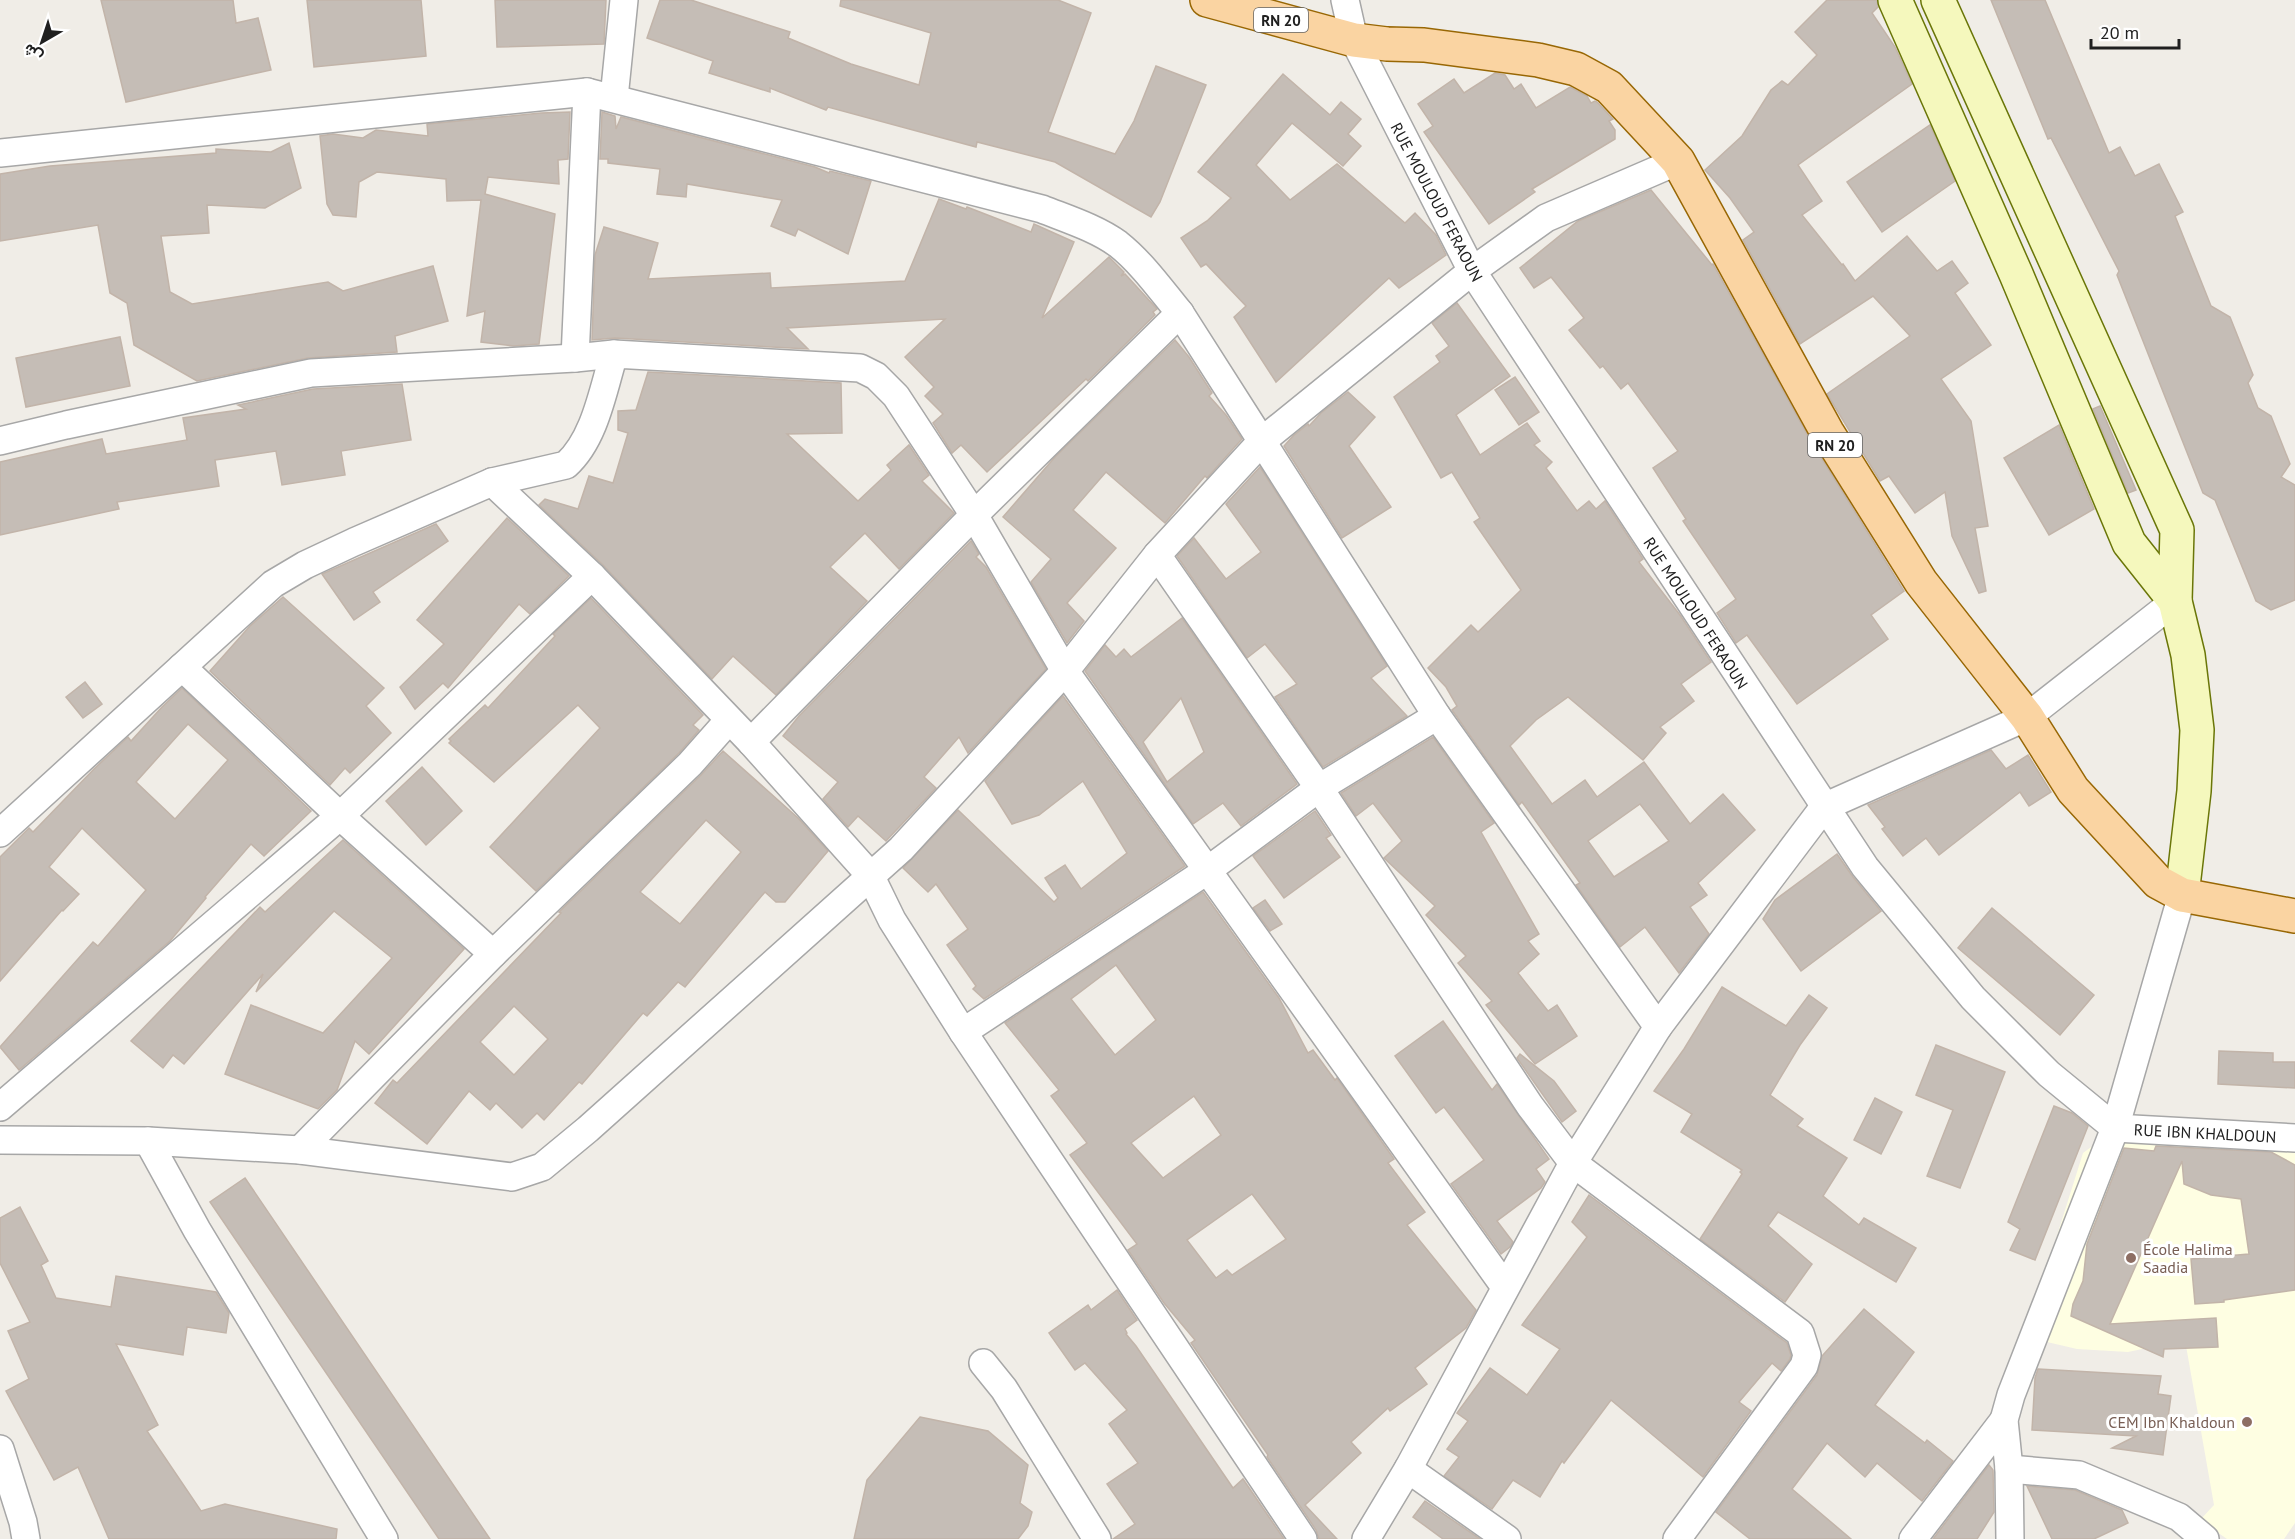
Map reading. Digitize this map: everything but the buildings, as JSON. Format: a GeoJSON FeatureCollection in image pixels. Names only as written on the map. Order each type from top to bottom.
{"type":"FeatureCollection","features":[{"type":"Feature","properties":{"kind":"main road","name":"RN 20"},"geometry":{"type":"LineString","coordinates":[[1207,0],[1354,40],[1424,45],[1539,60],[1576,69],[1609,87],[1678,161],[1761,315],[1839,452],[1921,582],[2027,717],[2073,790],[2158,882],[2182,895],[2295,916]]}},
{"type":"Feature","properties":{"kind":"main road"},"geometry":{"type":"LineString","coordinates":[[1895,0],[2016,274],[2129,543],[2175,601]]}},
{"type":"Feature","properties":{"kind":"main road"},"geometry":{"type":"LineString","coordinates":[[1938,0],[2177,530],[2175,601],[2188,655],[2197,730],[2194,791],[2182,895]]}},
{"type":"Feature","properties":{"kind":"street"},"geometry":{"type":"LineString","coordinates":[[614,98],[624,0]]}},
{"type":"Feature","properties":{"kind":"street","name":"RUE MOULOUD FERAOUN"},"geometry":{"type":"LineString","coordinates":[[1345,0],[1354,40],[1472,271],[1824,807],[1865,867],[1973,998],[2049,1074],[2115,1128]]}},
{"type":"Feature","properties":{"kind":"street"},"geometry":{"type":"LineString","coordinates":[[575,358],[587,92]]}},
{"type":"Feature","properties":{"kind":"street"},"geometry":{"type":"LineString","coordinates":[[0,153],[587,92],[1042,209],[1088,228],[1118,244],[1152,279],[1180,313],[1437,716],[1658,1027]]}},
{"type":"Feature","properties":{"kind":"street"},"geometry":{"type":"LineString","coordinates":[[0,1140],[148,1141],[300,1150],[512,1177],[542,1167],[588,1129],[901,849],[1065,671],[1156,555],[1262,441],[1472,271],[1546,218],[1678,161]]}},
{"type":"Feature","properties":{"kind":"street"},"geometry":{"type":"LineString","coordinates":[[751,742],[974,515],[1180,313]]}},
{"type":"Feature","properties":{"kind":"street"},"geometry":{"type":"LineString","coordinates":[[0,833],[273,584],[354,542],[492,482],[566,465],[575,457],[594,420],[614,354]]}},
{"type":"Feature","properties":{"kind":"street"},"geometry":{"type":"LineString","coordinates":[[0,441],[66,424],[311,373],[614,354],[867,370],[896,396],[974,515],[1065,671],[1505,1287]]}},
{"type":"Feature","properties":{"kind":"street"},"geometry":{"type":"LineString","coordinates":[[492,482],[592,576],[751,742],[870,875],[892,920],[963,1032],[1303,1539]]}},
{"type":"Feature","properties":{"kind":"street"},"geometry":{"type":"LineString","coordinates":[[1156,555],[1319,788],[1530,1107],[1572,1163],[1800,1333],[1804,1340],[1807,1355],[1804,1366],[1677,1539]]}},
{"type":"Feature","properties":{"kind":"street"},"geometry":{"type":"LineString","coordinates":[[0,1107],[340,816],[592,576]]}},
{"type":"Feature","properties":{"kind":"street"},"geometry":{"type":"LineString","coordinates":[[1366,1539],[1408,1469],[1572,1163],[1658,1027],[1824,807],[2027,717],[2175,601]]}},
{"type":"Feature","properties":{"kind":"street"},"geometry":{"type":"LineString","coordinates":[[182,667],[340,816],[493,954]]}},
{"type":"Feature","properties":{"kind":"street"},"geometry":{"type":"LineString","coordinates":[[963,1032],[1208,870],[1319,788],[1437,716]]}},
{"type":"Feature","properties":{"kind":"street"},"geometry":{"type":"LineString","coordinates":[[300,1150],[493,954],[690,764],[729,720]]}},
{"type":"Feature","properties":{"kind":"street"},"geometry":{"type":"LineString","coordinates":[[2010,1539],[2009,1469],[2004,1420],[2011,1395],[2115,1128],[2182,895]]}},
{"type":"Feature","properties":{"kind":"street","name":"RUE IBN KHALDOUN"},"geometry":{"type":"LineString","coordinates":[[2115,1128],[2295,1138]]}},
{"type":"Feature","properties":{"kind":"street"},"geometry":{"type":"LineString","coordinates":[[148,1141],[197,1230],[384,1539]]}},
{"type":"Feature","properties":{"kind":"street"},"geometry":{"type":"LineString","coordinates":[[983,1363],[1004,1389],[1097,1539]]}},
{"type":"Feature","properties":{"kind":"street"},"geometry":{"type":"LineString","coordinates":[[1913,1539],[2004,1420]]}},
{"type":"Feature","properties":{"kind":"street"},"geometry":{"type":"LineString","coordinates":[[0,1449],[23,1521],[26,1539]]}},
{"type":"Feature","properties":{"kind":"street"},"geometry":{"type":"LineString","coordinates":[[1408,1469],[1507,1539]]}},
{"type":"Feature","properties":{"kind":"street"},"geometry":{"type":"LineString","coordinates":[[2009,1469],[2079,1475],[2179,1517],[2205,1539]]}},
{"type":"Feature","properties":{"kind":"shaded area"},"geometry":{"type":"Polygon","coordinates":[[[2106,1136],[2295,1149],[2295,1523],[2284,1539],[2227,1539],[2200,1520],[2214,1505],[2185,1340],[2128,1352],[2077,1349],[2025,1337],[2083,1153],[2106,1136]]]}},
{"type":"Feature","properties":{"kind":"place","name":"École Halima Saadia"},"geometry":{"type":"Point","coordinates":[2131,1258]}},
{"type":"Feature","properties":{"kind":"place","name":"CEM Ibn Khaldoun"},"geometry":{"type":"Point","coordinates":[2247,1422]}}]}
